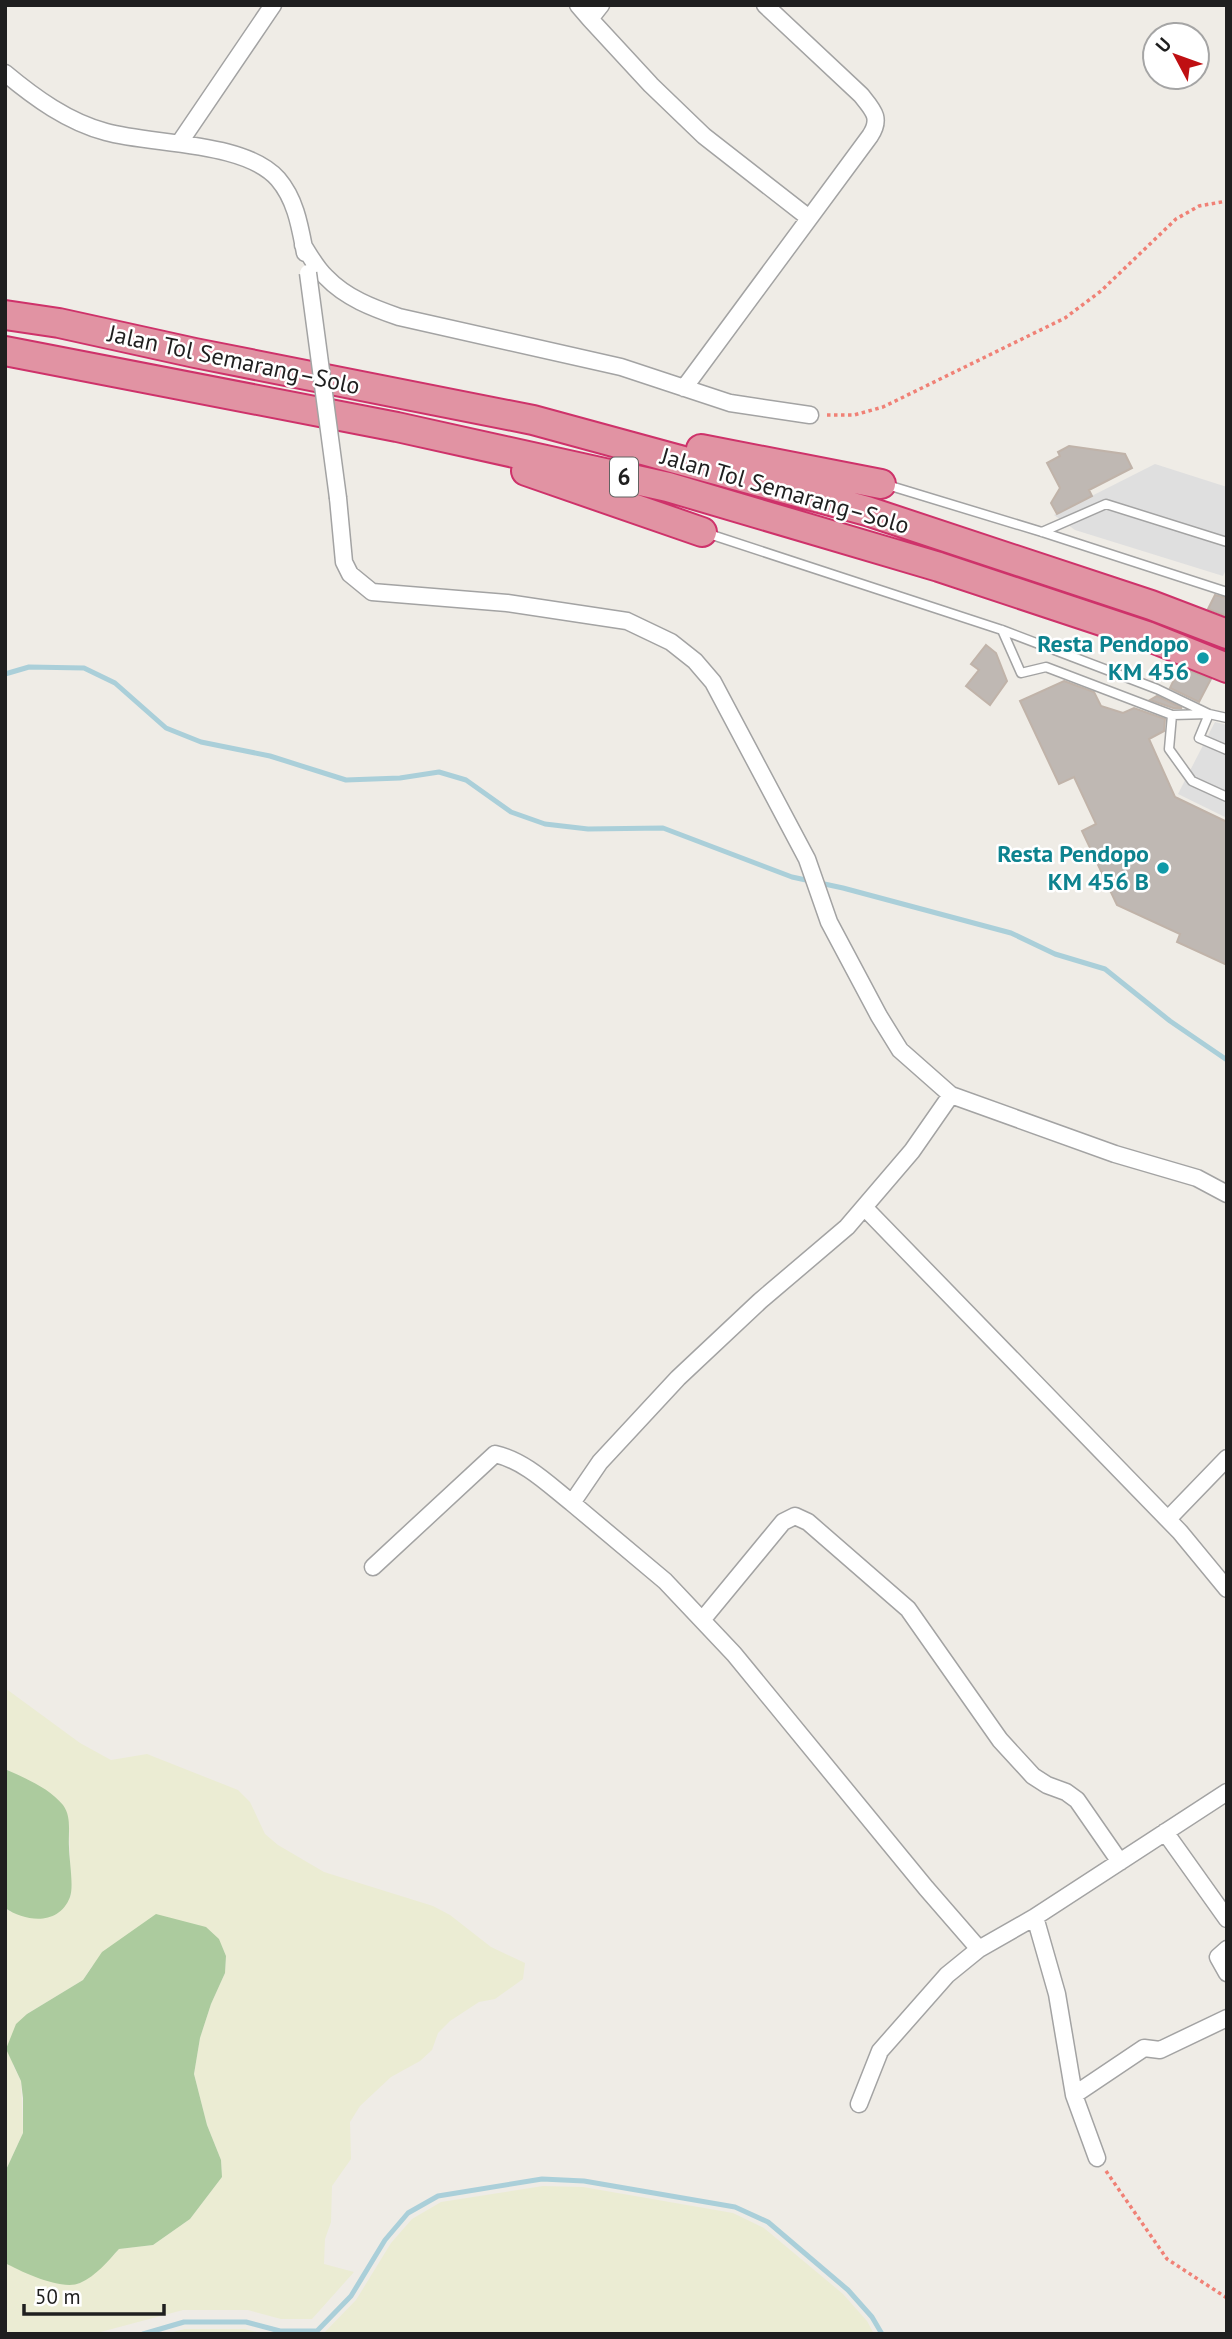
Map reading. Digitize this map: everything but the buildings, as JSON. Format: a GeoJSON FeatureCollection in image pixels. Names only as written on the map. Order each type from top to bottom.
{"type":"FeatureCollection","features":[{"type":"Feature","properties":{"kind":"highway","name":"Jalan Tol Semarang–Solo"},"geometry":{"type":"LineString","coordinates":[[5,315],[59,323],[533,421],[867,511],[1151,605],[1227,634]]}},
{"type":"Feature","properties":{"kind":"highway","name":"Jalan Tol Semarang–Solo"},"geometry":{"type":"LineString","coordinates":[[5,351],[397,427],[668,487],[939,567],[1147,636],[1227,668]]}},
{"type":"Feature","properties":{"kind":"highway"},"geometry":{"type":"LineString","coordinates":[[533,421],[881,484]]}},
{"type":"Feature","properties":{"kind":"highway"},"geometry":{"type":"LineString","coordinates":[[397,427],[702,532]]}},
{"type":"Feature","properties":{"kind":"street"},"geometry":{"type":"LineString","coordinates":[[180,142],[272,5]]}},
{"type":"Feature","properties":{"kind":"street"},"geometry":{"type":"LineString","coordinates":[[578,5],[651,85],[704,136],[808,218]]}},
{"type":"Feature","properties":{"kind":"street"},"geometry":{"type":"LineString","coordinates":[[590,19],[601,5]]}},
{"type":"Feature","properties":{"kind":"street"},"geometry":{"type":"LineString","coordinates":[[684,388],[876,128],[877,118],[874,111],[861,95],[765,5]]}},
{"type":"Feature","properties":{"kind":"street"},"geometry":{"type":"LineString","coordinates":[[5,73],[40,101],[64,115],[104,132],[141,139],[180,142],[246,159],[262,166],[278,178],[290,197],[302,230],[344,562],[350,574],[372,592],[507,603],[626,621],[671,642],[695,661],[713,682],[807,859],[829,922],[878,1016],[900,1050],[951,1094],[1115,1154],[1197,1178],[1227,1194]]}},
{"type":"Feature","properties":{"kind":"street"},"geometry":{"type":"LineString","coordinates":[[303,245],[325,277],[362,303],[399,317],[621,367],[730,403],[810,415]]}},
{"type":"Feature","properties":{"kind":"street"},"geometry":{"type":"LineString","coordinates":[[572,1503],[600,1462],[678,1378],[760,1301],[847,1227],[912,1151],[951,1094]]}},
{"type":"Feature","properties":{"kind":"street"},"geometry":{"type":"LineString","coordinates":[[864,1207],[1168,1519],[1227,1589]]}},
{"type":"Feature","properties":{"kind":"street"},"geometry":{"type":"LineString","coordinates":[[373,1567],[495,1454],[521,1463],[666,1581],[703,1619],[979,1949]]}},
{"type":"Feature","properties":{"kind":"street"},"geometry":{"type":"LineString","coordinates":[[1168,1519],[1227,1458]]}},
{"type":"Feature","properties":{"kind":"street"},"geometry":{"type":"LineString","coordinates":[[703,1619],[783,1522],[795,1516],[808,1522],[908,1609],[1000,1740],[1033,1776],[1077,1800],[1120,1861]]}},
{"type":"Feature","properties":{"kind":"street"},"geometry":{"type":"LineString","coordinates":[[859,2104],[880,2052],[947,1975],[979,1949],[1035,1917],[1227,1792]]}},
{"type":"Feature","properties":{"kind":"street"},"geometry":{"type":"LineString","coordinates":[[1166,1832],[1227,1919]]}},
{"type":"Feature","properties":{"kind":"street"},"geometry":{"type":"LineString","coordinates":[[1035,1917],[1057,1994],[1074,2095],[1097,2158]]}},
{"type":"Feature","properties":{"kind":"street"},"geometry":{"type":"LineString","coordinates":[[1227,1949],[1218,1956],[1227,1973]]}},
{"type":"Feature","properties":{"kind":"street"},"geometry":{"type":"LineString","coordinates":[[1074,2095],[1144,2048],[1160,2050],[1227,2018]]}},
{"type":"Feature","properties":{"kind":"lane"},"geometry":{"type":"LineString","coordinates":[[881,484],[1042,532],[1227,592]]}},
{"type":"Feature","properties":{"kind":"lane"},"geometry":{"type":"LineString","coordinates":[[1042,532],[1106,504],[1227,542]]}},
{"type":"Feature","properties":{"kind":"lane"},"geometry":{"type":"LineString","coordinates":[[702,532],[1002,630],[1157,689],[1209,714],[1227,718]]}},
{"type":"Feature","properties":{"kind":"lane"},"geometry":{"type":"LineString","coordinates":[[1002,630],[1021,673],[1046,667],[1172,715],[1209,714]]}},
{"type":"Feature","properties":{"kind":"lane"},"geometry":{"type":"LineString","coordinates":[[1209,714],[1199,738],[1227,750]]}},
{"type":"Feature","properties":{"kind":"lane"},"geometry":{"type":"LineString","coordinates":[[1172,715],[1169,749],[1192,781],[1227,797]]}},
{"type":"Feature","properties":{"kind":"path"},"geometry":{"type":"LineString","coordinates":[[810,415],[854,415],[883,407],[1065,318],[1109,284],[1176,219],[1199,206],[1227,201]]}},
{"type":"Feature","properties":{"kind":"path"},"geometry":{"type":"LineString","coordinates":[[1097,2158],[1167,2259],[1227,2298]]}},
{"type":"Feature","properties":{"kind":"green space"},"geometry":{"type":"Polygon","coordinates":[[[5,1688],[80,1743],[111,1760],[147,1754],[238,1790],[250,1802],[265,1834],[278,1845],[324,1872],[433,1906],[450,1915],[491,1947],[525,1963],[523,1979],[495,1999],[479,2002],[450,2021],[438,2033],[432,2050],[420,2061],[391,2077],[360,2106],[350,2122],[351,2159],[332,2186],[331,2222],[325,2239],[324,2264],[354,2272],[312,2319],[281,2319],[248,2310],[183,2310],[93,2334],[5,2334],[5,2263],[40,2278],[78,2284],[119,2249],[153,2245],[190,2219],[222,2177],[221,2160],[207,2125],[194,2074],[200,2038],[225,1973],[226,1956],[219,1940],[92,1966],[83,1980],[27,2014],[13,2065],[21,2081],[23,2133],[5,2172],[5,1908],[11,1912],[61,1910],[71,1895],[69,1823],[8,1770],[5,1771],[5,1688]]]}},
{"type":"Feature","properties":{"kind":"green space"},"geometry":{"type":"Polygon","coordinates":[[[7,1770],[51,1794],[63,1805],[68,1815],[71,1892],[65,1906],[50,1917],[41,1919],[22,1916],[5,1908],[7,1770]]]}},
{"type":"Feature","properties":{"kind":"green space"},"geometry":{"type":"Polygon","coordinates":[[[156,1914],[206,1927],[219,1939],[226,1956],[225,1973],[200,2038],[194,2074],[207,2125],[221,2160],[222,2177],[190,2219],[153,2245],[119,2249],[96,2272],[80,2283],[53,2283],[5,2263],[5,2172],[23,2133],[21,2081],[6,2049],[16,2024],[27,2014],[83,1980],[102,1952],[156,1914]]]}},
{"type":"Feature","properties":{"kind":"green space"},"geometry":{"type":"Polygon","coordinates":[[[543,2186],[583,2187],[733,2213],[764,2228],[843,2294],[867,2321],[874,2334],[323,2334],[356,2300],[391,2243],[412,2219],[441,2202],[543,2186]]]}},
{"type":"Feature","properties":{"kind":"green space"},"geometry":{"type":"Polygon","coordinates":[[[185,2329],[245,2329],[264,2334],[165,2334],[185,2329]]]}},
{"type":"Feature","properties":{"kind":"shaded area"},"geometry":{"type":"Polygon","coordinates":[[[1155,464],[1227,487],[1227,568],[1223,576],[1075,530],[1054,515],[1155,464]]]}},
{"type":"Feature","properties":{"kind":"shaded area"},"geometry":{"type":"Polygon","coordinates":[[[1215,722],[1227,725],[1227,818],[1178,794],[1215,722]]]}},
{"type":"Feature","properties":{"kind":"waterway"},"geometry":{"type":"LineString","coordinates":[[5,674],[29,667],[84,668],[115,683],[166,728],[201,742],[270,756],[346,780],[400,778],[439,772],[466,780],[511,812],[545,824],[588,829],[663,828],[792,877],[1011,933],[1055,954],[1105,969],[1170,1021],[1227,1060]]}},
{"type":"Feature","properties":{"kind":"waterway"},"geometry":{"type":"LineString","coordinates":[[143,2334],[184,2322],[246,2322],[280,2331],[317,2331],[351,2296],[385,2240],[408,2213],[438,2196],[542,2179],[584,2181],[735,2207],[768,2222],[848,2290],[872,2317],[882,2334]]}},
{"type":"Feature","properties":{"kind":"place","name":"Resta Pendopo KM 456"},"geometry":{"type":"Point","coordinates":[1203,658]}},
{"type":"Feature","properties":{"kind":"place","name":"Resta Pendopo KM 456 B"},"geometry":{"type":"Point","coordinates":[1163,868]}}]}
